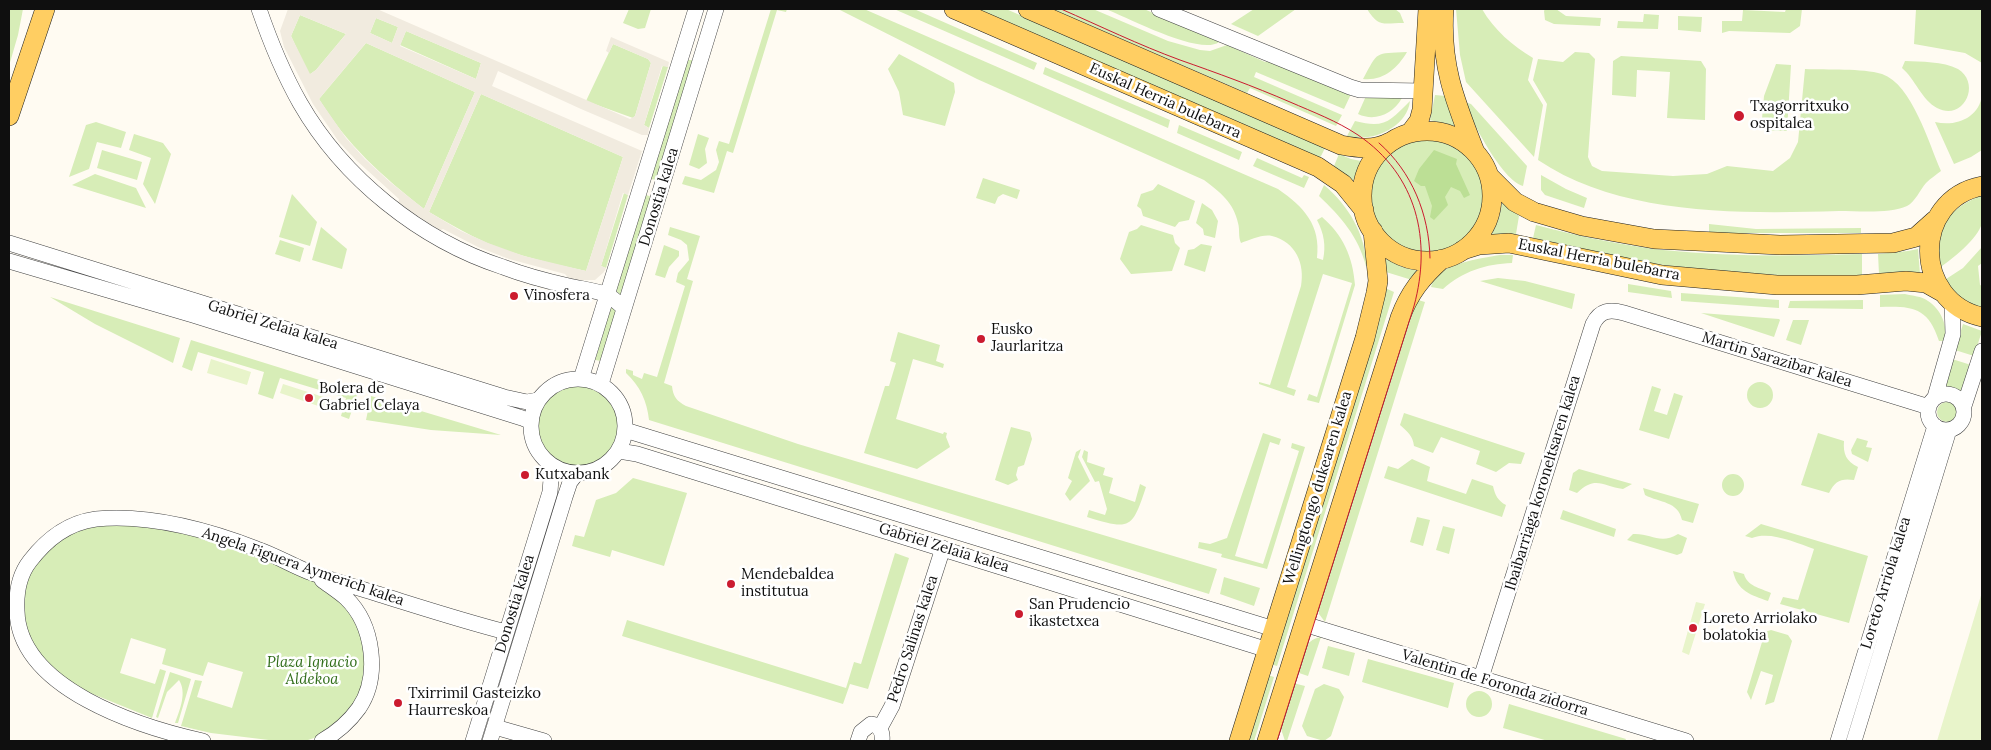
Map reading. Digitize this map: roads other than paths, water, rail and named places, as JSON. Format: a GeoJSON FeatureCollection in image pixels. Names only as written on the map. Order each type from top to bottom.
{"type":"FeatureCollection","features":[{"type":"Feature","properties":{"kind":"main road"},"geometry":{"type":"LineString","coordinates":[[9,116],[45,9]]}},
{"type":"Feature","properties":{"kind":"main road","name":"Euskal Herria bulebarra"},"geometry":{"type":"LineString","coordinates":[[954,9],[1318,167],[1343,184],[1364,210]]}},
{"type":"Feature","properties":{"kind":"main road","name":"Euskal Herria bulebarra"},"geometry":{"type":"LineString","coordinates":[[1028,9],[1341,145],[1374,148],[1391,142]]}},
{"type":"Feature","properties":{"kind":"main road"},"geometry":{"type":"LineString","coordinates":[[1410,133],[1419,121],[1422,110],[1428,9]]}},
{"type":"Feature","properties":{"kind":"main road"},"geometry":{"type":"LineString","coordinates":[[1444,9],[1443,40],[1446,70],[1452,94],[1476,153]]}},
{"type":"Feature","properties":{"kind":"main road"},"geometry":{"type":"LineString","coordinates":[[1422,131],[1446,134],[1467,144],[1484,164],[1489,176],[1492,199],[1490,211],[1480,233],[1464,250],[1442,259],[1422,260],[1403,256],[1386,246],[1373,232],[1364,210],[1363,185],[1366,174],[1379,152],[1391,142],[1410,133],[1422,131]]}},
{"type":"Feature","properties":{"kind":"main road","name":"Euskal Herria bulebarra"},"geometry":{"type":"LineString","coordinates":[[1489,176],[1516,202],[1534,212],[1582,226],[1654,239],[1698,243],[1780,245],[1894,243],[1916,237],[1935,220],[1951,201],[1972,188],[1982,186]]}},
{"type":"Feature","properties":{"kind":"main road"},"geometry":{"type":"LineString","coordinates":[[1935,220],[1930,256],[1935,279],[1947,297]]}},
{"type":"Feature","properties":{"kind":"main road","name":"Wellingtongo dukearen kalea"},"geometry":{"type":"LineString","coordinates":[[1239,741],[1365,338],[1376,294],[1378,266],[1373,232]]}},
{"type":"Feature","properties":{"kind":"main road","name":"Euskal Herria bulebarra"},"geometry":{"type":"LineString","coordinates":[[1464,250],[1479,245],[1509,243],[1662,275],[1777,285],[1857,285],[1906,281],[1926,283],[1963,310],[1982,318]]}},
{"type":"Feature","properties":{"kind":"main road","name":"Wellingtongo dukearen kalea"},"geometry":{"type":"LineString","coordinates":[[1267,741],[1406,302],[1420,280],[1442,259]]}},
{"type":"Feature","properties":{"kind":"street"},"geometry":{"type":"LineString","coordinates":[[259,9],[276,56],[306,113],[347,165],[381,198],[425,230],[481,260],[534,277],[608,295],[624,308]]}},
{"type":"Feature","properties":{"kind":"street","name":"Donostia kalea"},"geometry":{"type":"LineString","coordinates":[[581,379],[696,9]]}},
{"type":"Feature","properties":{"kind":"street","name":"Donostia kalea"},"geometry":{"type":"LineString","coordinates":[[601,384],[716,9]]}},
{"type":"Feature","properties":{"kind":"street"},"geometry":{"type":"LineString","coordinates":[[1159,9],[1360,90],[1424,91]]}},
{"type":"Feature","properties":{"kind":"street","name":"Gabriel Zelaia kalea"},"geometry":{"type":"LineString","coordinates":[[9,243],[504,397],[527,402],[538,400]]}},
{"type":"Feature","properties":{"kind":"street","name":"Gabriel Zelaia kalea"},"geometry":{"type":"LineString","coordinates":[[9,261],[193,315],[531,422]]}},
{"type":"Feature","properties":{"kind":"street"},"geometry":{"type":"LineString","coordinates":[[1947,297],[1953,334],[1929,417],[1942,428],[1954,428],[1962,422],[1964,406],[1982,351]]}},
{"type":"Feature","properties":{"kind":"street","name":"Ibaibarriaga koroneltsaren kalea"},"geometry":{"type":"LineString","coordinates":[[1481,678],[1593,324],[1596,317],[1605,312],[1611,310],[1624,313]]}},
{"type":"Feature","properties":{"kind":"street","name":"Martin Sarazibar kalea"},"geometry":{"type":"LineString","coordinates":[[1624,313],[1932,402]]}},
{"type":"Feature","properties":{"kind":"street"},"geometry":{"type":"LineString","coordinates":[[569,379],[581,379],[601,384],[617,399],[622,409],[625,430],[619,451],[601,468],[577,473],[564,471],[552,466],[542,457],[535,447],[531,435],[531,422],[538,400],[546,390],[556,383],[569,379]]}},
{"type":"Feature","properties":{"kind":"street"},"geometry":{"type":"LineString","coordinates":[[1932,402],[1943,394],[1952,394],[1959,398],[1964,406]]}},
{"type":"Feature","properties":{"kind":"street","name":"Loreto Arriola kalea"},"geometry":{"type":"LineString","coordinates":[[1838,741],[1942,428]]}},
{"type":"Feature","properties":{"kind":"street","name":"Loreto Arriola kalea"},"geometry":{"type":"LineString","coordinates":[[1854,741],[1942,428]]}},
{"type":"Feature","properties":{"kind":"street","name":"Gabriel Zelaia kalea"},"geometry":{"type":"LineString","coordinates":[[625,430],[1274,629]]}},
{"type":"Feature","properties":{"kind":"street","name":"Gabriel Zelaia kalea"},"geometry":{"type":"LineString","coordinates":[[619,451],[637,454],[1268,650]]}},
{"type":"Feature","properties":{"kind":"street","name":"Donostia kalea"},"geometry":{"type":"LineString","coordinates":[[473,741],[550,492],[552,466]]}},
{"type":"Feature","properties":{"kind":"street","name":"Donostia kalea"},"geometry":{"type":"LineString","coordinates":[[493,734],[564,497],[570,482],[577,473]]}},
{"type":"Feature","properties":{"kind":"street","name":"Angela Figuera Aymerich kalea"},"geometry":{"type":"LineString","coordinates":[[203,741],[123,717],[63,684],[39,665],[26,645],[17,616],[20,581],[27,564],[53,536],[72,525],[96,519],[132,520],[184,526],[250,546],[308,572],[506,632]]}},
{"type":"Feature","properties":{"kind":"street","name":"Pedro Salinas kalea"},"geometry":{"type":"LineString","coordinates":[[881,735],[943,548]]}},
{"type":"Feature","properties":{"kind":"street"},"geometry":{"type":"LineString","coordinates":[[308,572],[347,599],[362,620],[370,645],[371,668],[368,688],[362,701],[347,721],[322,741]]}},
{"type":"Feature","properties":{"kind":"street","name":"Valentin de Foronda zidorra"},"geometry":{"type":"LineString","coordinates":[[1304,624],[1686,741]]}},
{"type":"Feature","properties":{"kind":"street","name":"Pedro Salinas kalea"},"geometry":{"type":"LineString","coordinates":[[858,741],[861,732],[870,724],[875,724],[881,735]]}},
{"type":"Feature","properties":{"kind":"street"},"geometry":{"type":"LineString","coordinates":[[493,734],[544,741]]}},
{"type":"Feature","properties":{"kind":"tram line"},"geometry":{"type":"LineString","coordinates":[[1061,9],[1150,48],[1276,96],[1350,130],[1378,151],[1394,169],[1406,189],[1415,211],[1420,233],[1421,257],[1414,306],[1277,741]]}},
{"type":"Feature","properties":{"kind":"tram line"},"geometry":{"type":"LineString","coordinates":[[1379,143],[1401,167],[1416,195],[1426,226],[1430,258]]}},
{"type":"Feature","properties":{"kind":"place","name":"Txagorritxuko ospitalea"},"geometry":{"type":"Point","coordinates":[1739,116]}},
{"type":"Feature","properties":{"kind":"place","name":"Vinosfera"},"geometry":{"type":"Point","coordinates":[514,296]}},
{"type":"Feature","properties":{"kind":"place","name":"Eusko Jaurlaritza"},"geometry":{"type":"Point","coordinates":[981,339]}},
{"type":"Feature","properties":{"kind":"place","name":"Bolera de Gabriel Celaya"},"geometry":{"type":"Point","coordinates":[309,398]}},
{"type":"Feature","properties":{"kind":"place","name":"Kutxabank"},"geometry":{"type":"Point","coordinates":[525,475]}},
{"type":"Feature","properties":{"kind":"place","name":"Mendebaldea institutua"},"geometry":{"type":"Point","coordinates":[731,584]}},
{"type":"Feature","properties":{"kind":"place","name":"San Prudencio ikastetxea"},"geometry":{"type":"Point","coordinates":[1019,614]}},
{"type":"Feature","properties":{"kind":"place","name":"Loreto Arriolako bolatokia"},"geometry":{"type":"Point","coordinates":[1693,628]}},
{"type":"Feature","properties":{"kind":"place","name":"Txirrimil Gasteizko Haurreskoa"},"geometry":{"type":"Point","coordinates":[398,703]}},
{"type":"Feature","properties":{"kind":"park label","name":"Plaza Ignacio Aldekoa"},"geometry":{"type":"Point","coordinates":[312,672]}}]}
